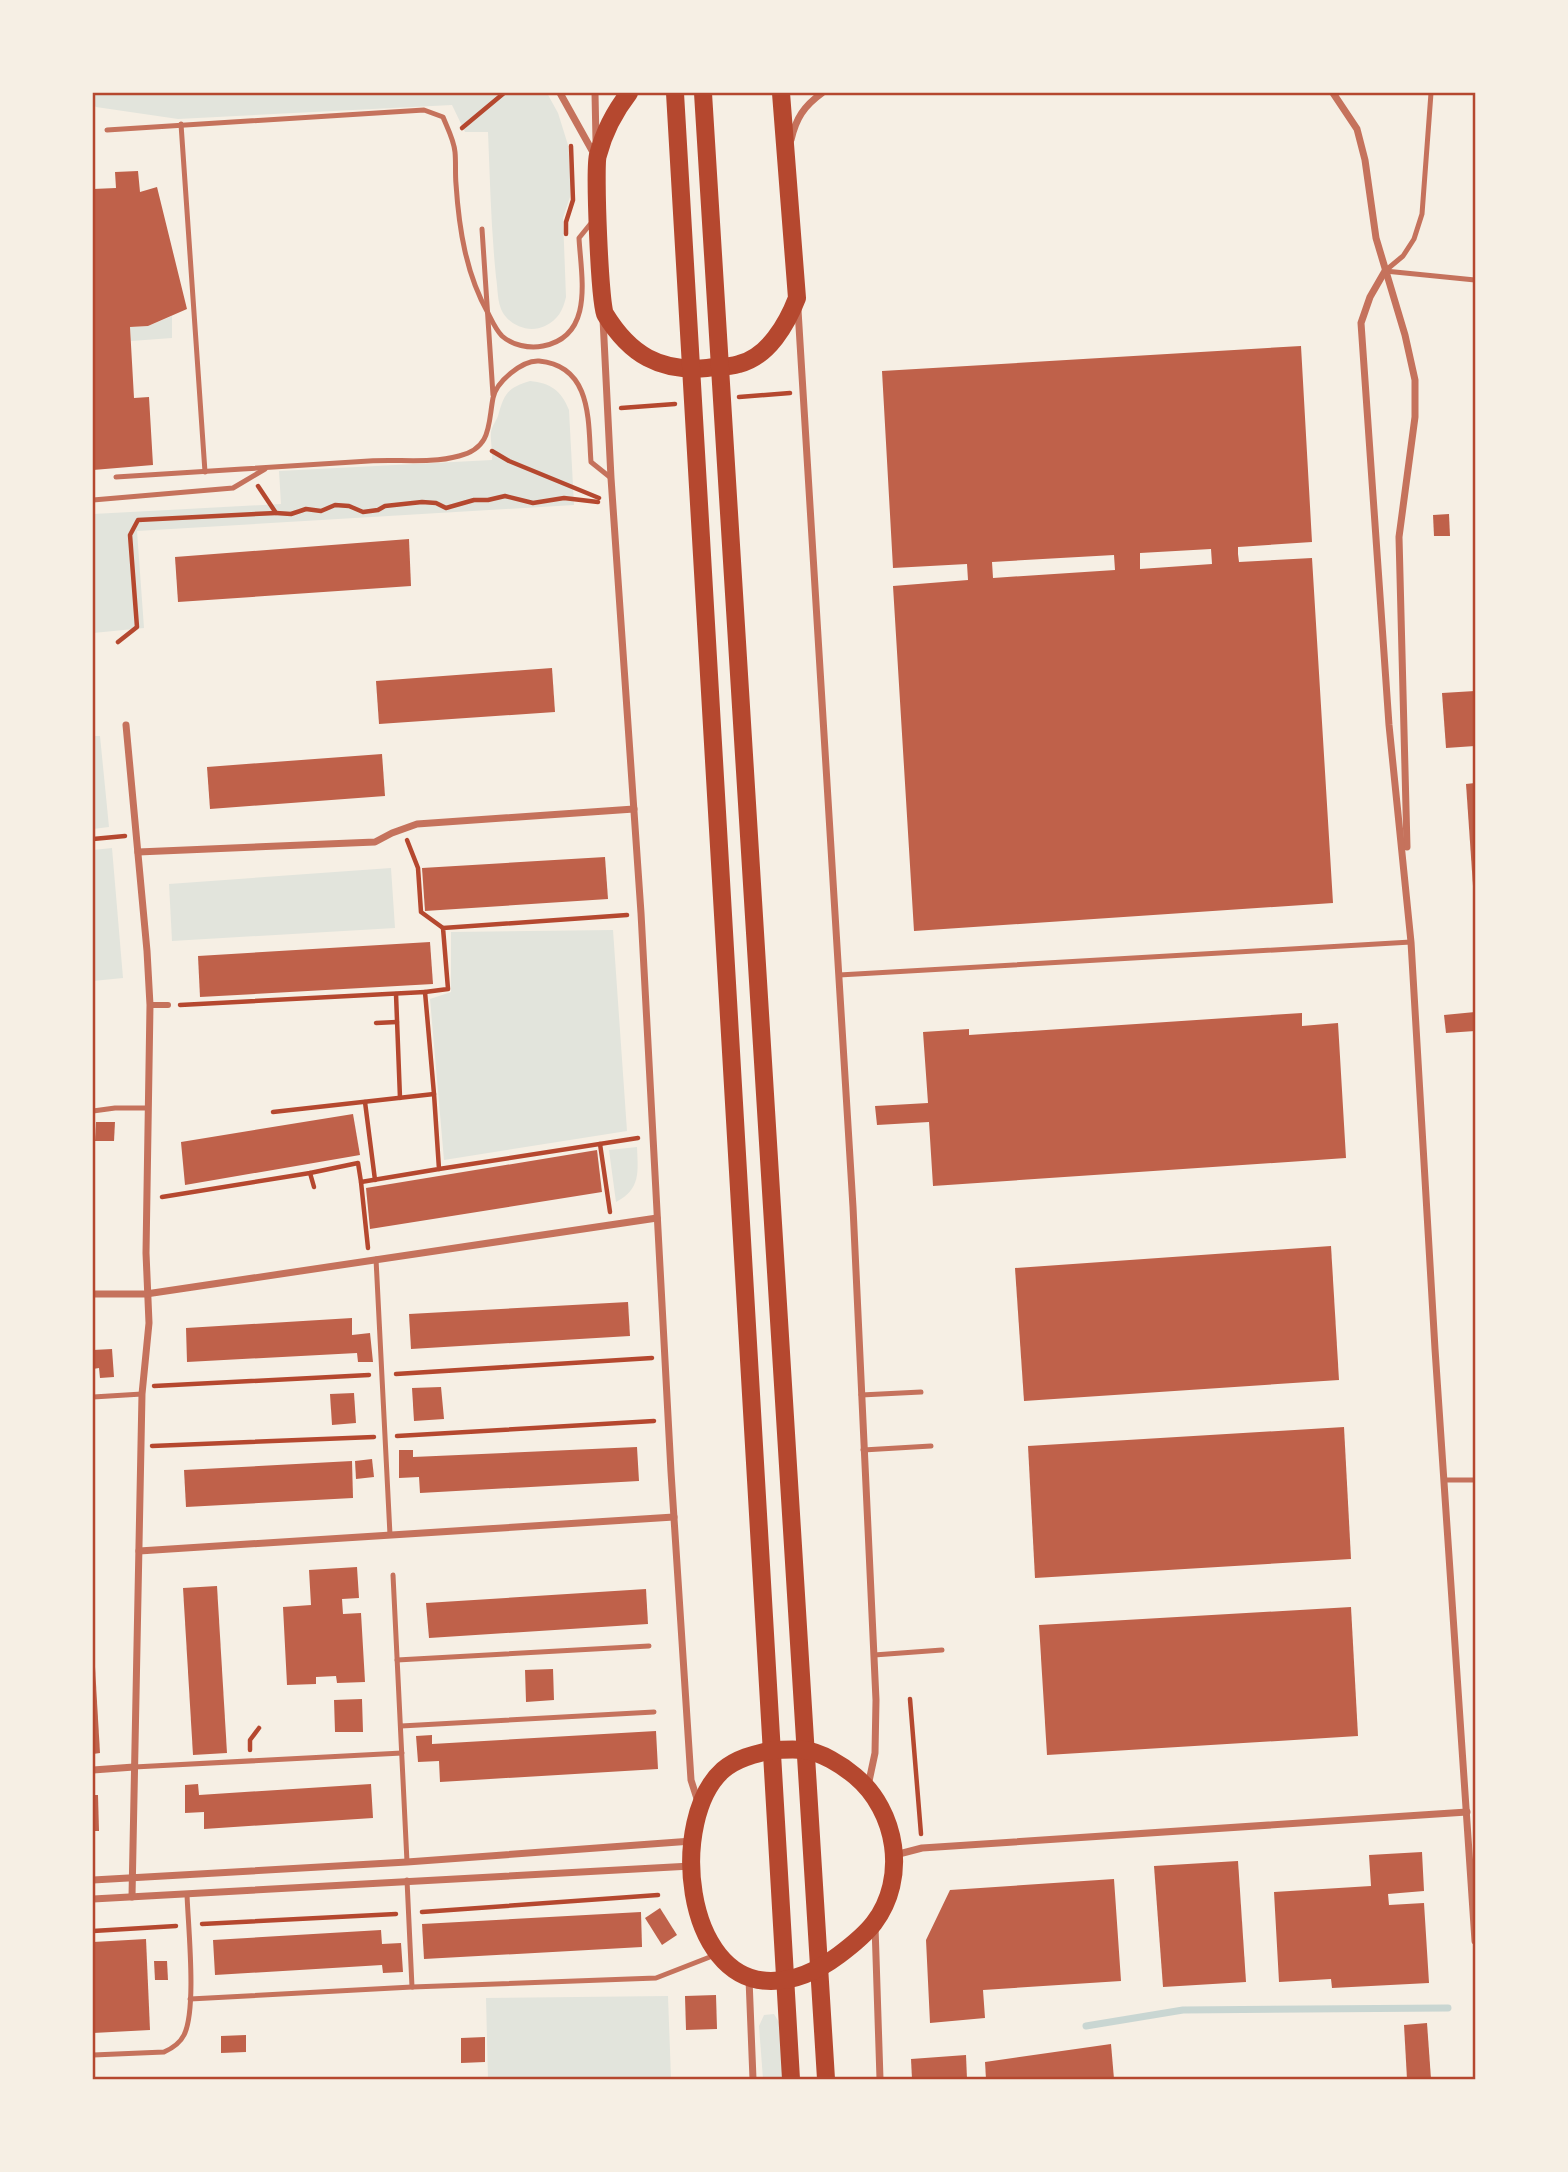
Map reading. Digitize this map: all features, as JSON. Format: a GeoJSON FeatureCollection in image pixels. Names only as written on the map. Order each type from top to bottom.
{"type":"FeatureCollection","features":[{"type":"Feature","properties":{"kind":"main road"},"geometry":{"type":"LineString","coordinates":[[629,93],[610,122],[596,158],[603,311],[631,347],[651,361],[667,367],[691,369],[740,364],[764,349],[790,316],[797,298],[781,93]]}},
{"type":"Feature","properties":{"kind":"main road"},"geometry":{"type":"LineString","coordinates":[[675,93],[791,2079]]}},
{"type":"Feature","properties":{"kind":"main road"},"geometry":{"type":"LineString","coordinates":[[704,93],[826,2079]]}},
{"type":"Feature","properties":{"kind":"main road"},"geometry":{"type":"LineString","coordinates":[[772,1750],[806,1750],[844,1766],[868,1787],[881,1805],[889,1823],[895,1855],[891,1885],[885,1904],[864,1935],[819,1970],[785,1980],[749,1979],[734,1970],[718,1954],[697,1916],[691,1866],[692,1841],[700,1808],[712,1783],[733,1763],[772,1750]]}},
{"type":"Feature","properties":{"kind":"street"},"geometry":{"type":"LineString","coordinates":[[560,93],[596,158]]}},
{"type":"Feature","properties":{"kind":"street"},"geometry":{"type":"LineString","coordinates":[[595,93],[596,158]]}},
{"type":"Feature","properties":{"kind":"street"},"geometry":{"type":"LineString","coordinates":[[786,161],[799,117],[806,105],[822,93]]}},
{"type":"Feature","properties":{"kind":"street"},"geometry":{"type":"LineString","coordinates":[[1333,93],[1357,129],[1365,160],[1376,238],[1405,335],[1415,380],[1415,416],[1399,537],[1407,893]]}},
{"type":"Feature","properties":{"kind":"street"},"geometry":{"type":"LineString","coordinates":[[1385,271],[1370,297],[1361,323],[1389,725],[1411,942],[1475,1941]]}},
{"type":"Feature","properties":{"kind":"street"},"geometry":{"type":"LineString","coordinates":[[797,298],[852,1194],[874,1655],[875,1753],[868,1787]]}},
{"type":"Feature","properties":{"kind":"street"},"geometry":{"type":"LineString","coordinates":[[603,311],[691,1780],[700,1808]]}},
{"type":"Feature","properties":{"kind":"street"},"geometry":{"type":"LineString","coordinates":[[125,725],[148,951],[150,1005],[146,1294],[149,1323],[141,1446],[132,1897]]}},
{"type":"Feature","properties":{"kind":"street"},"geometry":{"type":"LineString","coordinates":[[138,852],[375,842],[416,824],[634,809]]}},
{"type":"Feature","properties":{"kind":"street"},"geometry":{"type":"LineString","coordinates":[[150,1005],[168,1005]]}},
{"type":"Feature","properties":{"kind":"street"},"geometry":{"type":"LineString","coordinates":[[93,1294],[146,1294],[657,1218]]}},
{"type":"Feature","properties":{"kind":"street"},"geometry":{"type":"LineString","coordinates":[[139,1551],[674,1517]]}},
{"type":"Feature","properties":{"kind":"street"},"geometry":{"type":"LineString","coordinates":[[93,1770],[134,1767]]}},
{"type":"Feature","properties":{"kind":"street"},"geometry":{"type":"LineString","coordinates":[[895,1855],[922,1848],[1467,1812]]}},
{"type":"Feature","properties":{"kind":"street"},"geometry":{"type":"LineString","coordinates":[[93,1881],[692,1841]]}},
{"type":"Feature","properties":{"kind":"street"},"geometry":{"type":"LineString","coordinates":[[93,1899],[691,1866]]}},
{"type":"Feature","properties":{"kind":"street"},"geometry":{"type":"LineString","coordinates":[[875,1921],[880,2079]]}},
{"type":"Feature","properties":{"kind":"street"},"geometry":{"type":"LineString","coordinates":[[749,1979],[753,2077]]}},
{"type":"Feature","properties":{"kind":"lane"},"geometry":{"type":"LineString","coordinates":[[1385,271],[1403,256],[1414,239],[1422,214],[1432,93]]}},
{"type":"Feature","properties":{"kind":"lane"},"geometry":{"type":"LineString","coordinates":[[107,130],[424,110],[443,117],[455,149],[461,230],[471,279],[503,336],[525,346],[550,345],[571,331],[576,323],[583,300],[579,237],[598,214]]}},
{"type":"Feature","properties":{"kind":"lane"},"geometry":{"type":"LineString","coordinates":[[181,124],[205,472]]}},
{"type":"Feature","properties":{"kind":"lane"},"geometry":{"type":"LineString","coordinates":[[116,478],[372,460],[440,459],[461,456],[481,445],[489,430],[493,395],[482,229]]}},
{"type":"Feature","properties":{"kind":"lane"},"geometry":{"type":"LineString","coordinates":[[1385,271],[1475,280]]}},
{"type":"Feature","properties":{"kind":"lane"},"geometry":{"type":"LineString","coordinates":[[493,395],[516,368],[525,363],[539,361],[561,368],[581,386],[587,401],[591,462],[611,478]]}},
{"type":"Feature","properties":{"kind":"lane"},"geometry":{"type":"LineString","coordinates":[[93,500],[233,488],[266,468]]}},
{"type":"Feature","properties":{"kind":"lane"},"geometry":{"type":"LineString","coordinates":[[839,975],[1411,942]]}},
{"type":"Feature","properties":{"kind":"lane"},"geometry":{"type":"LineString","coordinates":[[93,1111],[148,1108]]}},
{"type":"Feature","properties":{"kind":"lane"},"geometry":{"type":"LineString","coordinates":[[376,1259],[390,1535]]}},
{"type":"Feature","properties":{"kind":"lane"},"geometry":{"type":"LineString","coordinates":[[93,1397],[143,1391]]}},
{"type":"Feature","properties":{"kind":"lane"},"geometry":{"type":"LineString","coordinates":[[861,1395],[921,1392]]}},
{"type":"Feature","properties":{"kind":"lane"},"geometry":{"type":"LineString","coordinates":[[863,1450],[931,1446]]}},
{"type":"Feature","properties":{"kind":"lane"},"geometry":{"type":"LineString","coordinates":[[1444,1480],[1475,1480]]}},
{"type":"Feature","properties":{"kind":"lane"},"geometry":{"type":"LineString","coordinates":[[393,1575],[407,1862]]}},
{"type":"Feature","properties":{"kind":"lane"},"geometry":{"type":"LineString","coordinates":[[397,1660],[649,1646]]}},
{"type":"Feature","properties":{"kind":"lane"},"geometry":{"type":"LineString","coordinates":[[874,1655],[942,1650]]}},
{"type":"Feature","properties":{"kind":"lane"},"geometry":{"type":"LineString","coordinates":[[401,1726],[654,1712]]}},
{"type":"Feature","properties":{"kind":"lane"},"geometry":{"type":"LineString","coordinates":[[134,1767],[402,1753]]}},
{"type":"Feature","properties":{"kind":"lane"},"geometry":{"type":"LineString","coordinates":[[407,1880],[412,1987]]}},
{"type":"Feature","properties":{"kind":"lane"},"geometry":{"type":"LineString","coordinates":[[93,2055],[164,2052],[175,2047],[183,2036],[189,2021],[190,1999],[187,1894]]}},
{"type":"Feature","properties":{"kind":"lane"},"geometry":{"type":"LineString","coordinates":[[190,1999],[656,1978],[718,1954]]}},
{"type":"Feature","properties":{"kind":"path"},"geometry":{"type":"LineString","coordinates":[[451,138],[476,114],[504,93]]}},
{"type":"Feature","properties":{"kind":"path"},"geometry":{"type":"LineString","coordinates":[[567,246],[566,222],[573,200],[571,143]]}},
{"type":"Feature","properties":{"kind":"path"},"geometry":{"type":"LineString","coordinates":[[631,408],[668,404]]}},
{"type":"Feature","properties":{"kind":"path"},"geometry":{"type":"LineString","coordinates":[[481,445],[509,461],[613,503]]}},
{"type":"Feature","properties":{"kind":"path"},"geometry":{"type":"LineString","coordinates":[[257,484],[275,513]]}},
{"type":"Feature","properties":{"kind":"path"},"geometry":{"type":"LineString","coordinates":[[118,642],[137,627],[130,535],[138,520],[290,514],[306,509],[321,511],[335,505],[349,506],[363,512],[385,506],[422,502],[436,503],[446,508],[474,500],[505,496],[533,503],[564,498],[613,503]]}},
{"type":"Feature","properties":{"kind":"path"},"geometry":{"type":"LineString","coordinates":[[402,829],[418,868],[421,912],[443,928],[641,913]]}},
{"type":"Feature","properties":{"kind":"path"},"geometry":{"type":"LineString","coordinates":[[93,839],[136,835]]}},
{"type":"Feature","properties":{"kind":"path"},"geometry":{"type":"LineString","coordinates":[[200,1004],[448,989],[443,928]]}},
{"type":"Feature","properties":{"kind":"path"},"geometry":{"type":"LineString","coordinates":[[425,992],[439,1169]]}},
{"type":"Feature","properties":{"kind":"path"},"geometry":{"type":"LineString","coordinates":[[396,994],[400,1098]]}},
{"type":"Feature","properties":{"kind":"path"},"geometry":{"type":"LineString","coordinates":[[376,1023],[397,1022]]}},
{"type":"Feature","properties":{"kind":"path"},"geometry":{"type":"LineString","coordinates":[[273,1112],[434,1094]]}},
{"type":"Feature","properties":{"kind":"path"},"geometry":{"type":"LineString","coordinates":[[365,1102],[375,1180]]}},
{"type":"Feature","properties":{"kind":"path"},"geometry":{"type":"LineString","coordinates":[[361,1182],[629,1140]]}},
{"type":"Feature","properties":{"kind":"path"},"geometry":{"type":"LineString","coordinates":[[600,1143],[610,1216]]}},
{"type":"Feature","properties":{"kind":"path"},"geometry":{"type":"LineString","coordinates":[[176,1194],[358,1163],[366,1230]]}},
{"type":"Feature","properties":{"kind":"path"},"geometry":{"type":"LineString","coordinates":[[310,1173],[314,1187]]}},
{"type":"Feature","properties":{"kind":"path"},"geometry":{"type":"LineString","coordinates":[[143,1391],[667,1357]]}},
{"type":"Feature","properties":{"kind":"path"},"geometry":{"type":"LineString","coordinates":[[141,1446],[670,1420]]}},
{"type":"Feature","properties":{"kind":"path"},"geometry":{"type":"LineString","coordinates":[[911,1699],[922,1848]]}},
{"type":"Feature","properties":{"kind":"path"},"geometry":{"type":"LineString","coordinates":[[251,1762],[250,1740],[259,1727]]}},
{"type":"Feature","properties":{"kind":"path"},"geometry":{"type":"LineString","coordinates":[[93,1931],[658,1895]]}},
{"type":"Feature","properties":{"kind":"shaded area"},"geometry":{"type":"Polygon","coordinates":[[[93,93],[547,93],[558,113],[568,145],[571,179],[570,197],[563,218],[566,297],[561,310],[550,324],[533,329],[516,325],[503,313],[494,259],[488,132],[465,132],[452,105],[178,119],[96,107],[93,104],[93,93]]]}},
{"type":"Feature","properties":{"kind":"shaded area"},"geometry":{"type":"Polygon","coordinates":[[[172,316],[172,338],[131,341],[130,327],[148,326],[172,316]]]}},
{"type":"Feature","properties":{"kind":"shaded area"},"geometry":{"type":"Polygon","coordinates":[[[530,381],[554,389],[569,410],[574,505],[137,531],[144,628],[93,633],[93,514],[281,504],[279,471],[492,460],[491,432],[502,402],[511,389],[530,381]]]}},
{"type":"Feature","properties":{"kind":"shaded area"},"geometry":{"type":"Polygon","coordinates":[[[93,736],[100,736],[109,827],[93,829],[93,736]]]}},
{"type":"Feature","properties":{"kind":"shaded area"},"geometry":{"type":"Polygon","coordinates":[[[112,848],[123,978],[93,981],[93,850],[112,848]]]}},
{"type":"Feature","properties":{"kind":"shaded area"},"geometry":{"type":"Polygon","coordinates":[[[391,868],[395,928],[172,941],[169,884],[391,868]]]}},
{"type":"Feature","properties":{"kind":"shaded area"},"geometry":{"type":"Polygon","coordinates":[[[613,930],[627,1131],[444,1160],[430,999],[451,992],[451,932],[613,930]]]}},
{"type":"Feature","properties":{"kind":"shaded area"},"geometry":{"type":"Polygon","coordinates":[[[637,1147],[634,1185],[616,1202],[609,1150],[637,1147]]]}},
{"type":"Feature","properties":{"kind":"shaded area"},"geometry":{"type":"Polygon","coordinates":[[[668,1996],[671,2078],[488,2079],[486,1998],[668,1996]]]}},
{"type":"Feature","properties":{"kind":"shaded area"},"geometry":{"type":"Polygon","coordinates":[[[774,2014],[780,2024],[784,2079],[763,2079],[759,2026],[764,2015],[774,2014]]]}},
{"type":"Feature","properties":{"kind":"building"},"geometry":{"type":"Polygon","coordinates":[[[138,171],[140,192],[157,187],[187,309],[148,326],[130,327],[134,398],[149,397],[153,465],[93,470],[93,189],[116,188],[115,172],[138,171]]]}},
{"type":"Feature","properties":{"kind":"building"},"geometry":{"type":"Polygon","coordinates":[[[1301,346],[1312,542],[1238,547],[1238,554],[1239,562],[1312,558],[1333,903],[914,931],[893,586],[968,580],[967,564],[893,568],[882,371],[1301,346]],[[1211,549],[1140,553],[1140,569],[1212,564],[1211,549]],[[1114,555],[992,562],[993,578],[1115,570],[1114,555]]]}},
{"type":"Feature","properties":{"kind":"building"},"geometry":{"type":"Polygon","coordinates":[[[1449,514],[1450,536],[1434,536],[1433,515],[1449,514]]]}},
{"type":"Feature","properties":{"kind":"building"},"geometry":{"type":"Polygon","coordinates":[[[409,539],[411,586],[178,602],[175,557],[409,539]]]}},
{"type":"Feature","properties":{"kind":"building"},"geometry":{"type":"Polygon","coordinates":[[[552,668],[555,712],[379,724],[376,681],[552,668]]]}},
{"type":"Feature","properties":{"kind":"building"},"geometry":{"type":"Polygon","coordinates":[[[1475,691],[1475,746],[1446,748],[1442,693],[1475,691]]]}},
{"type":"Feature","properties":{"kind":"building"},"geometry":{"type":"Polygon","coordinates":[[[382,754],[385,796],[210,809],[207,767],[382,754]]]}},
{"type":"Feature","properties":{"kind":"building"},"geometry":{"type":"Polygon","coordinates":[[[1475,783],[1475,886],[1473,886],[1466,784],[1475,783]]]}},
{"type":"Feature","properties":{"kind":"building"},"geometry":{"type":"Polygon","coordinates":[[[605,857],[608,899],[425,911],[422,868],[605,857]]]}},
{"type":"Feature","properties":{"kind":"building"},"geometry":{"type":"Polygon","coordinates":[[[430,942],[433,984],[200,997],[198,956],[430,942]]]}},
{"type":"Feature","properties":{"kind":"building"},"geometry":{"type":"Polygon","coordinates":[[[1475,1012],[1475,1031],[1446,1033],[1444,1015],[1475,1012]]]}},
{"type":"Feature","properties":{"kind":"building"},"geometry":{"type":"Polygon","coordinates":[[[1302,1013],[1302,1026],[1338,1023],[1346,1158],[933,1186],[929,1122],[877,1125],[875,1106],[928,1103],[923,1032],[969,1029],[969,1035],[1302,1013]]]}},
{"type":"Feature","properties":{"kind":"building"},"geometry":{"type":"Polygon","coordinates":[[[353,1114],[360,1155],[185,1185],[181,1142],[353,1114]]]}},
{"type":"Feature","properties":{"kind":"building"},"geometry":{"type":"Polygon","coordinates":[[[96,1122],[115,1122],[114,1141],[95,1141],[96,1122]]]}},
{"type":"Feature","properties":{"kind":"building"},"geometry":{"type":"Polygon","coordinates":[[[597,1150],[602,1192],[370,1229],[366,1188],[597,1150]]]}},
{"type":"Feature","properties":{"kind":"building"},"geometry":{"type":"Polygon","coordinates":[[[1331,1246],[1339,1380],[1024,1401],[1015,1268],[1331,1246]]]}},
{"type":"Feature","properties":{"kind":"building"},"geometry":{"type":"Polygon","coordinates":[[[628,1302],[630,1336],[411,1349],[409,1314],[628,1302]]]}},
{"type":"Feature","properties":{"kind":"building"},"geometry":{"type":"Polygon","coordinates":[[[352,1318],[352,1335],[370,1333],[373,1362],[358,1362],[357,1353],[187,1362],[186,1328],[352,1318]]]}},
{"type":"Feature","properties":{"kind":"building"},"geometry":{"type":"Polygon","coordinates":[[[112,1349],[114,1377],[100,1378],[99,1368],[93,1369],[93,1350],[112,1349]]]}},
{"type":"Feature","properties":{"kind":"building"},"geometry":{"type":"Polygon","coordinates":[[[441,1387],[444,1419],[414,1421],[412,1388],[441,1387]]]}},
{"type":"Feature","properties":{"kind":"building"},"geometry":{"type":"Polygon","coordinates":[[[354,1393],[356,1423],[332,1425],[330,1394],[354,1393]]]}},
{"type":"Feature","properties":{"kind":"building"},"geometry":{"type":"Polygon","coordinates":[[[1344,1427],[1351,1559],[1035,1578],[1028,1446],[1344,1427]]]}},
{"type":"Feature","properties":{"kind":"building"},"geometry":{"type":"Polygon","coordinates":[[[637,1447],[639,1481],[420,1493],[419,1477],[399,1478],[399,1450],[413,1450],[413,1457],[637,1447]]]}},
{"type":"Feature","properties":{"kind":"building"},"geometry":{"type":"Polygon","coordinates":[[[372,1459],[374,1477],[356,1479],[355,1461],[372,1459]]]}},
{"type":"Feature","properties":{"kind":"building"},"geometry":{"type":"Polygon","coordinates":[[[352,1461],[353,1498],[186,1507],[184,1470],[352,1461]]]}},
{"type":"Feature","properties":{"kind":"building"},"geometry":{"type":"Polygon","coordinates":[[[357,1567],[359,1598],[342,1599],[343,1614],[361,1613],[365,1682],[337,1683],[336,1676],[316,1677],[316,1684],[287,1685],[283,1607],[311,1605],[309,1570],[357,1567]]]}},
{"type":"Feature","properties":{"kind":"building"},"geometry":{"type":"Polygon","coordinates":[[[217,1586],[227,1753],[193,1755],[183,1588],[217,1586]]]}},
{"type":"Feature","properties":{"kind":"building"},"geometry":{"type":"Polygon","coordinates":[[[646,1589],[648,1624],[429,1638],[426,1603],[646,1589]]]}},
{"type":"Feature","properties":{"kind":"building"},"geometry":{"type":"Polygon","coordinates":[[[1351,1607],[1358,1736],[1047,1755],[1039,1625],[1351,1607]]]}},
{"type":"Feature","properties":{"kind":"building"},"geometry":{"type":"Polygon","coordinates":[[[95,1667],[100,1753],[93,1754],[93,1668],[95,1667]]]}},
{"type":"Feature","properties":{"kind":"building"},"geometry":{"type":"Polygon","coordinates":[[[553,1669],[554,1700],[526,1702],[525,1670],[553,1669]]]}},
{"type":"Feature","properties":{"kind":"building"},"geometry":{"type":"Polygon","coordinates":[[[362,1699],[363,1732],[335,1732],[334,1700],[362,1699]]]}},
{"type":"Feature","properties":{"kind":"building"},"geometry":{"type":"Polygon","coordinates":[[[656,1731],[658,1769],[440,1782],[439,1761],[418,1762],[416,1736],[432,1735],[432,1744],[656,1731]]]}},
{"type":"Feature","properties":{"kind":"building"},"geometry":{"type":"Polygon","coordinates":[[[198,1784],[199,1795],[371,1784],[373,1818],[204,1829],[204,1812],[185,1813],[185,1785],[198,1784]]]}},
{"type":"Feature","properties":{"kind":"building"},"geometry":{"type":"Polygon","coordinates":[[[93,1795],[98,1795],[99,1831],[93,1831],[93,1795]]]}},
{"type":"Feature","properties":{"kind":"building"},"geometry":{"type":"Polygon","coordinates":[[[1422,1852],[1424,1891],[1388,1894],[1389,1905],[1424,1903],[1429,1983],[1332,1988],[1331,1979],[1279,1982],[1274,1892],[1371,1886],[1369,1855],[1422,1852]]]}},
{"type":"Feature","properties":{"kind":"building"},"geometry":{"type":"Polygon","coordinates":[[[1238,1861],[1246,1982],[1163,1987],[1154,1866],[1238,1861]]]}},
{"type":"Feature","properties":{"kind":"building"},"geometry":{"type":"Polygon","coordinates":[[[1114,1879],[1121,1981],[983,1990],[985,2018],[930,2023],[926,1940],[950,1890],[1114,1879]]]}},
{"type":"Feature","properties":{"kind":"building"},"geometry":{"type":"Polygon","coordinates":[[[660,1908],[677,1935],[662,1945],[645,1918],[660,1908]]]}},
{"type":"Feature","properties":{"kind":"building"},"geometry":{"type":"Polygon","coordinates":[[[641,1912],[642,1947],[424,1959],[422,1924],[641,1912]]]}},
{"type":"Feature","properties":{"kind":"building"},"geometry":{"type":"Polygon","coordinates":[[[381,1930],[382,1944],[401,1943],[403,1972],[383,1973],[382,1965],[215,1975],[213,1940],[381,1930]]]}},
{"type":"Feature","properties":{"kind":"building"},"geometry":{"type":"Polygon","coordinates":[[[146,1939],[150,2030],[93,2033],[93,1942],[146,1939]]]}},
{"type":"Feature","properties":{"kind":"building"},"geometry":{"type":"Polygon","coordinates":[[[154,1961],[167,1961],[168,1980],[155,1980],[154,1961]]]}},
{"type":"Feature","properties":{"kind":"building"},"geometry":{"type":"Polygon","coordinates":[[[716,1995],[717,2029],[686,2030],[685,1996],[716,1995]]]}},
{"type":"Feature","properties":{"kind":"building"},"geometry":{"type":"Polygon","coordinates":[[[1427,2023],[1431,2079],[1407,2079],[1404,2025],[1427,2023]]]}},
{"type":"Feature","properties":{"kind":"building"},"geometry":{"type":"Polygon","coordinates":[[[246,2035],[246,2052],[221,2053],[221,2036],[246,2035]]]}},
{"type":"Feature","properties":{"kind":"building"},"geometry":{"type":"Polygon","coordinates":[[[485,2037],[485,2062],[461,2063],[461,2038],[485,2037]]]}},
{"type":"Feature","properties":{"kind":"building"},"geometry":{"type":"Polygon","coordinates":[[[1111,2044],[1114,2079],[986,2079],[985,2062],[1111,2044]]]}},
{"type":"Feature","properties":{"kind":"building"},"geometry":{"type":"Polygon","coordinates":[[[966,2055],[967,2079],[912,2079],[911,2059],[966,2055]]]}},
{"type":"Feature","properties":{"kind":"waterway"},"geometry":{"type":"LineString","coordinates":[[1086,2026],[1183,2010],[1448,2008]]}}]}
